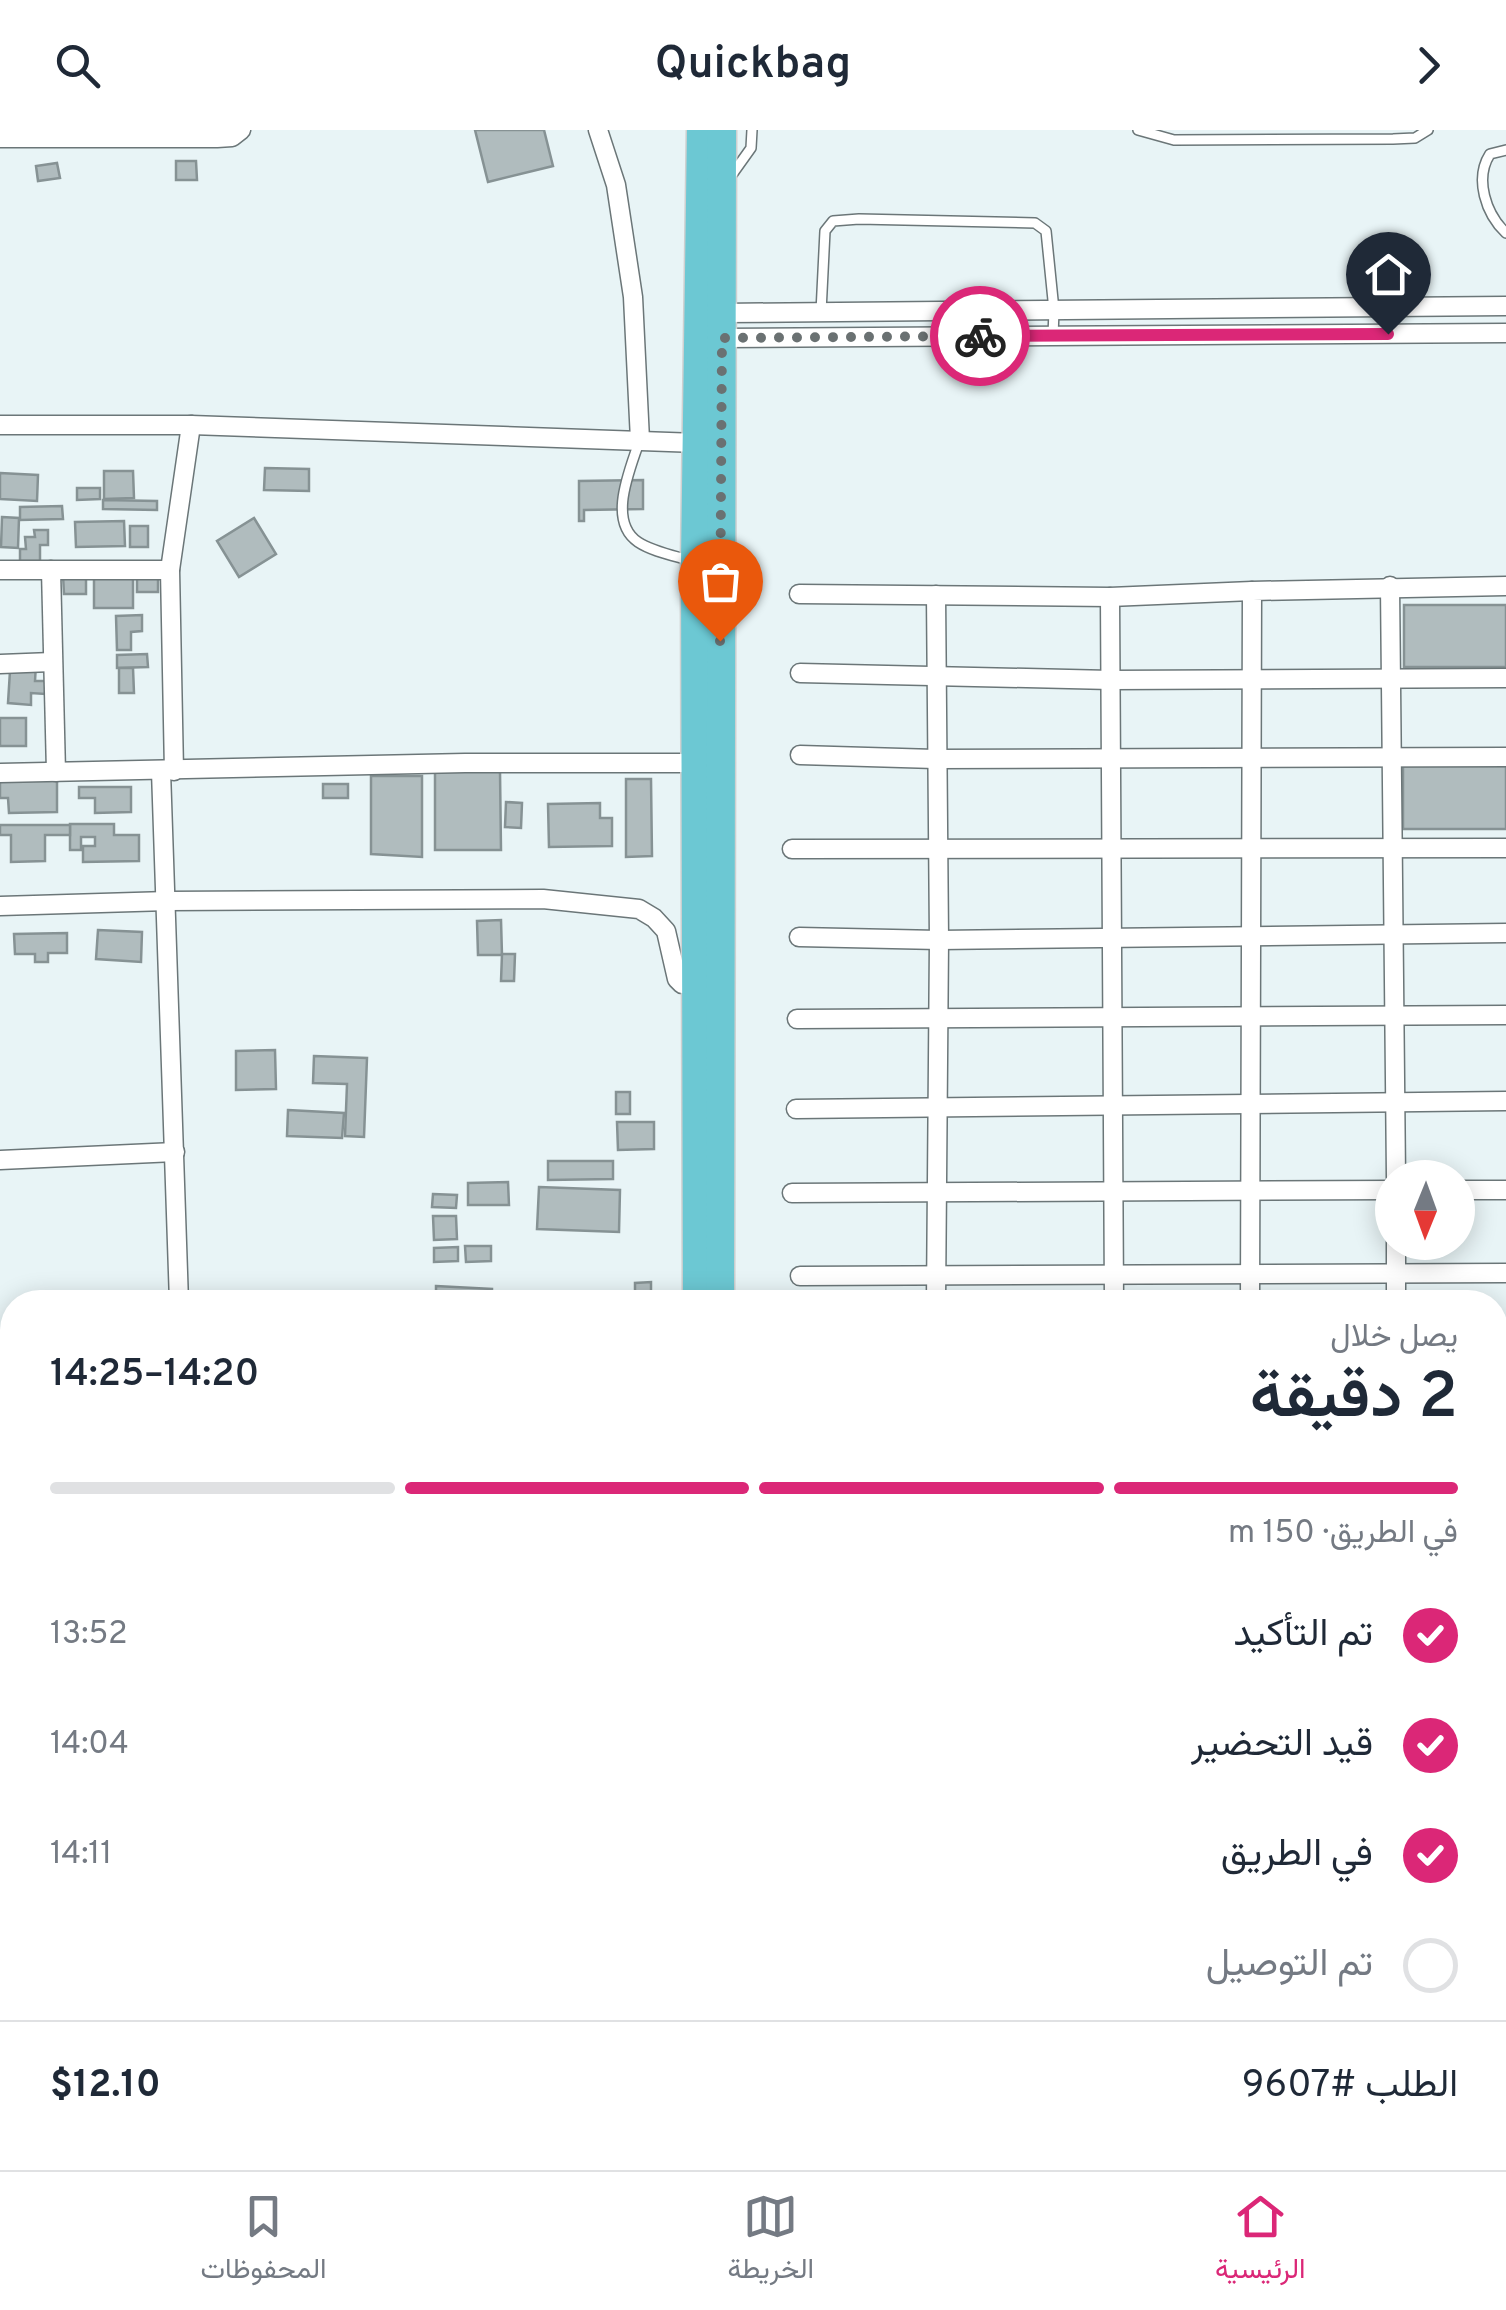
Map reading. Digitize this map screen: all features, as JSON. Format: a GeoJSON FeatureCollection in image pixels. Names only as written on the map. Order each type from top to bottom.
{"type":"FeatureCollection","features":[{"type":"Feature","properties":{"kind":"main road"},"geometry":{"type":"LineString","coordinates":[[701,130],[696,763],[710,984],[720,1290]]}},
{"type":"Feature","properties":{"kind":"main road"},"geometry":{"type":"LineString","coordinates":[[697,1290],[710,984],[722,130]]}},
{"type":"Feature","properties":{"kind":"street"},"geometry":{"type":"LineString","coordinates":[[0,138],[217,138],[242,130]]}},
{"type":"Feature","properties":{"kind":"street"},"geometry":{"type":"LineString","coordinates":[[598,130],[616,184],[632,297],[640,440]]}},
{"type":"Feature","properties":{"kind":"street"},"geometry":{"type":"LineString","coordinates":[[722,325],[821,312],[1506,306]]}},
{"type":"Feature","properties":{"kind":"street"},"geometry":{"type":"LineString","coordinates":[[1426,307],[1426,334]]}},
{"type":"Feature","properties":{"kind":"street"},"geometry":{"type":"LineString","coordinates":[[722,325],[1054,336],[1506,334]]}},
{"type":"Feature","properties":{"kind":"street"},"geometry":{"type":"LineString","coordinates":[[0,425],[191,425],[697,444]]}},
{"type":"Feature","properties":{"kind":"street"},"geometry":{"type":"LineString","coordinates":[[179,1290],[168,900],[170,570],[191,425]]}},
{"type":"Feature","properties":{"kind":"street"},"geometry":{"type":"LineString","coordinates":[[0,570],[170,570]]}},
{"type":"Feature","properties":{"kind":"street"},"geometry":{"type":"LineString","coordinates":[[51,570],[56,772]]}},
{"type":"Feature","properties":{"kind":"street"},"geometry":{"type":"LineString","coordinates":[[1390,586],[1396,1160]]}},
{"type":"Feature","properties":{"kind":"street"},"geometry":{"type":"LineString","coordinates":[[799,594],[1110,596],[1506,586]]}},
{"type":"Feature","properties":{"kind":"street"},"geometry":{"type":"LineString","coordinates":[[1250,1290],[1252,591]]}},
{"type":"Feature","properties":{"kind":"street"},"geometry":{"type":"LineString","coordinates":[[936,595],[936,1290]]}},
{"type":"Feature","properties":{"kind":"street"},"geometry":{"type":"LineString","coordinates":[[1110,596],[1114,1290]]}},
{"type":"Feature","properties":{"kind":"street"},"geometry":{"type":"LineString","coordinates":[[0,664],[52,662]]}},
{"type":"Feature","properties":{"kind":"street"},"geometry":{"type":"LineString","coordinates":[[800,673],[1111,680],[1506,678]]}},
{"type":"Feature","properties":{"kind":"street"},"geometry":{"type":"LineString","coordinates":[[800,755],[936,760],[1506,757]]}},
{"type":"Feature","properties":{"kind":"street"},"geometry":{"type":"LineString","coordinates":[[0,773],[484,763],[696,763]]}},
{"type":"Feature","properties":{"kind":"street"},"geometry":{"type":"LineString","coordinates":[[792,849],[1506,848]]}},
{"type":"Feature","properties":{"kind":"street"},"geometry":{"type":"LineString","coordinates":[[0,906],[168,900],[543,899],[639,908],[666,932],[677,978],[682,984],[710,984]]}},
{"type":"Feature","properties":{"kind":"street"},"geometry":{"type":"LineString","coordinates":[[800,937],[939,940],[1506,933]]}},
{"type":"Feature","properties":{"kind":"street"},"geometry":{"type":"LineString","coordinates":[[797,1020],[1506,1015]]}},
{"type":"Feature","properties":{"kind":"street"},"geometry":{"type":"LineString","coordinates":[[796,1108],[1506,1100]]}},
{"type":"Feature","properties":{"kind":"street"},"geometry":{"type":"LineString","coordinates":[[0,1160],[175,1152]]}},
{"type":"Feature","properties":{"kind":"street"},"geometry":{"type":"LineString","coordinates":[[792,1193],[1375,1190]]}},
{"type":"Feature","properties":{"kind":"street"},"geometry":{"type":"LineString","coordinates":[[1475,1190],[1506,1190]]}},
{"type":"Feature","properties":{"kind":"street"},"geometry":{"type":"LineString","coordinates":[[1396,1260],[1396,1290]]}},
{"type":"Feature","properties":{"kind":"street"},"geometry":{"type":"LineString","coordinates":[[800,1276],[1506,1273]]}},
{"type":"Feature","properties":{"kind":"lane"},"geometry":{"type":"LineString","coordinates":[[722,190],[751,148],[752,130]]}},
{"type":"Feature","properties":{"kind":"lane"},"geometry":{"type":"LineString","coordinates":[[1138,130],[1174,140],[1393,139],[1414,138],[1428,130]]}},
{"type":"Feature","properties":{"kind":"lane"},"geometry":{"type":"LineString","coordinates":[[1506,150],[1490,154],[1484,163],[1484,195],[1492,216],[1506,234]]}},
{"type":"Feature","properties":{"kind":"lane"},"geometry":{"type":"LineString","coordinates":[[821,312],[825,231],[833,221],[1035,223],[1046,231],[1054,336]]}},
{"type":"Feature","properties":{"kind":"lane"},"geometry":{"type":"LineString","coordinates":[[640,440],[622,499],[625,526],[638,542],[695,562]]}},
{"type":"Feature","properties":{"kind":"building"},"geometry":{"type":"Polygon","coordinates":[[[475,130],[544,130],[553,166],[488,182],[475,130]]]}},
{"type":"Feature","properties":{"kind":"building"},"geometry":{"type":"Polygon","coordinates":[[[176,161],[196,161],[197,180],[176,180],[176,161]]]}},
{"type":"Feature","properties":{"kind":"building"},"geometry":{"type":"Polygon","coordinates":[[[57,163],[60,178],[38,181],[36,166],[57,163]]]}},
{"type":"Feature","properties":{"kind":"building"},"geometry":{"type":"Polygon","coordinates":[[[265,468],[309,469],[309,491],[264,490],[265,468]]]}},
{"type":"Feature","properties":{"kind":"building"},"geometry":{"type":"Polygon","coordinates":[[[104,471],[133,471],[134,498],[104,499],[104,471]]]}},
{"type":"Feature","properties":{"kind":"building"},"geometry":{"type":"Polygon","coordinates":[[[0,473],[38,475],[37,501],[0,499],[0,473]]]}},
{"type":"Feature","properties":{"kind":"building"},"geometry":{"type":"Polygon","coordinates":[[[643,480],[643,509],[584,510],[584,521],[579,521],[579,481],[643,480]]]}},
{"type":"Feature","properties":{"kind":"building"},"geometry":{"type":"Polygon","coordinates":[[[77,488],[100,488],[100,499],[77,500],[77,488]]]}},
{"type":"Feature","properties":{"kind":"building"},"geometry":{"type":"Polygon","coordinates":[[[103,500],[157,501],[157,510],[103,509],[103,500]]]}},
{"type":"Feature","properties":{"kind":"building"},"geometry":{"type":"Polygon","coordinates":[[[62,506],[63,519],[20,520],[20,507],[62,506]]]}},
{"type":"Feature","properties":{"kind":"building"},"geometry":{"type":"Polygon","coordinates":[[[2,517],[19,518],[18,548],[1,547],[2,517]]]}},
{"type":"Feature","properties":{"kind":"building"},"geometry":{"type":"Polygon","coordinates":[[[254,518],[276,554],[239,577],[217,541],[254,518]]]}},
{"type":"Feature","properties":{"kind":"building"},"geometry":{"type":"Polygon","coordinates":[[[124,521],[125,546],[76,547],[75,522],[124,521]]]}},
{"type":"Feature","properties":{"kind":"building"},"geometry":{"type":"Polygon","coordinates":[[[130,526],[148,526],[148,547],[130,547],[130,526]]]}},
{"type":"Feature","properties":{"kind":"building"},"geometry":{"type":"Polygon","coordinates":[[[34,530],[48,530],[48,545],[40,545],[40,561],[20,561],[20,549],[26,549],[25,537],[35,537],[34,530]]]}},
{"type":"Feature","properties":{"kind":"building"},"geometry":{"type":"Polygon","coordinates":[[[63,575],[86,575],[86,594],[64,594],[63,575]]]}},
{"type":"Feature","properties":{"kind":"building"},"geometry":{"type":"Polygon","coordinates":[[[94,576],[133,576],[133,608],[94,608],[94,576]]]}},
{"type":"Feature","properties":{"kind":"building"},"geometry":{"type":"Polygon","coordinates":[[[158,576],[158,592],[137,592],[137,577],[158,576]]]}},
{"type":"Feature","properties":{"kind":"building"},"geometry":{"type":"Polygon","coordinates":[[[1404,605],[1506,605],[1506,667],[1404,667],[1404,605]]]}},
{"type":"Feature","properties":{"kind":"building"},"geometry":{"type":"Polygon","coordinates":[[[142,615],[142,631],[131,632],[131,650],[117,650],[116,616],[142,615]]]}},
{"type":"Feature","properties":{"kind":"building"},"geometry":{"type":"Polygon","coordinates":[[[147,654],[148,667],[117,668],[117,655],[147,654]]]}},
{"type":"Feature","properties":{"kind":"building"},"geometry":{"type":"Polygon","coordinates":[[[36,664],[35,681],[46,681],[45,694],[31,693],[31,705],[8,703],[10,671],[36,664]]]}},
{"type":"Feature","properties":{"kind":"building"},"geometry":{"type":"Polygon","coordinates":[[[119,668],[133,668],[134,693],[119,693],[119,668]]]}},
{"type":"Feature","properties":{"kind":"building"},"geometry":{"type":"Polygon","coordinates":[[[0,718],[26,718],[26,746],[0,746],[0,718]]]}},
{"type":"Feature","properties":{"kind":"building"},"geometry":{"type":"Polygon","coordinates":[[[1403,766],[1506,766],[1506,829],[1403,829],[1403,766]]]}},
{"type":"Feature","properties":{"kind":"building"},"geometry":{"type":"Polygon","coordinates":[[[435,771],[500,771],[501,850],[435,850],[435,771]]]}},
{"type":"Feature","properties":{"kind":"building"},"geometry":{"type":"Polygon","coordinates":[[[371,776],[422,776],[422,857],[371,854],[371,776]]]}},
{"type":"Feature","properties":{"kind":"building"},"geometry":{"type":"Polygon","coordinates":[[[57,778],[57,812],[9,813],[8,798],[0,798],[0,780],[57,778]]]}},
{"type":"Feature","properties":{"kind":"building"},"geometry":{"type":"Polygon","coordinates":[[[626,779],[651,779],[652,856],[626,857],[626,779]]]}},
{"type":"Feature","properties":{"kind":"building"},"geometry":{"type":"Polygon","coordinates":[[[323,784],[348,784],[348,798],[323,798],[323,784]]]}},
{"type":"Feature","properties":{"kind":"building"},"geometry":{"type":"Polygon","coordinates":[[[79,787],[131,787],[131,812],[95,813],[95,798],[79,798],[79,787]]]}},
{"type":"Feature","properties":{"kind":"building"},"geometry":{"type":"Polygon","coordinates":[[[506,802],[522,803],[521,828],[505,827],[506,802]]]}},
{"type":"Feature","properties":{"kind":"building"},"geometry":{"type":"Polygon","coordinates":[[[600,803],[600,818],[612,818],[612,846],[549,847],[548,804],[600,803]]]}},
{"type":"Feature","properties":{"kind":"building"},"geometry":{"type":"Polygon","coordinates":[[[70,824],[114,824],[114,835],[139,835],[139,861],[83,862],[83,846],[95,846],[95,837],[81,837],[81,850],[70,850],[70,824]]]}},
{"type":"Feature","properties":{"kind":"building"},"geometry":{"type":"Polygon","coordinates":[[[0,825],[70,825],[70,835],[45,835],[45,861],[11,862],[11,835],[0,835],[0,825]]]}},
{"type":"Feature","properties":{"kind":"building"},"geometry":{"type":"Polygon","coordinates":[[[501,920],[502,955],[478,955],[477,921],[501,920]]]}},
{"type":"Feature","properties":{"kind":"building"},"geometry":{"type":"Polygon","coordinates":[[[98,930],[142,932],[141,962],[96,959],[98,930]]]}},
{"type":"Feature","properties":{"kind":"building"},"geometry":{"type":"Polygon","coordinates":[[[67,933],[67,953],[48,953],[48,962],[35,962],[35,954],[15,954],[14,934],[67,933]]]}},
{"type":"Feature","properties":{"kind":"building"},"geometry":{"type":"Polygon","coordinates":[[[502,954],[515,954],[514,981],[501,981],[502,954]]]}},
{"type":"Feature","properties":{"kind":"building"},"geometry":{"type":"Polygon","coordinates":[[[275,1050],[276,1089],[236,1090],[236,1051],[275,1050]]]}},
{"type":"Feature","properties":{"kind":"building"},"geometry":{"type":"Polygon","coordinates":[[[314,1056],[367,1058],[364,1137],[345,1136],[347,1084],[313,1083],[314,1056]]]}},
{"type":"Feature","properties":{"kind":"building"},"geometry":{"type":"Polygon","coordinates":[[[616,1092],[630,1092],[630,1114],[616,1114],[616,1092]]]}},
{"type":"Feature","properties":{"kind":"building"},"geometry":{"type":"Polygon","coordinates":[[[288,1110],[344,1113],[342,1138],[287,1136],[288,1110]]]}},
{"type":"Feature","properties":{"kind":"building"},"geometry":{"type":"Polygon","coordinates":[[[617,1122],[654,1122],[654,1149],[618,1150],[617,1122]]]}},
{"type":"Feature","properties":{"kind":"building"},"geometry":{"type":"Polygon","coordinates":[[[548,1161],[613,1161],[613,1179],[548,1180],[548,1161]]]}},
{"type":"Feature","properties":{"kind":"building"},"geometry":{"type":"Polygon","coordinates":[[[508,1182],[509,1205],[468,1205],[468,1183],[508,1182]]]}},
{"type":"Feature","properties":{"kind":"building"},"geometry":{"type":"Polygon","coordinates":[[[539,1187],[620,1190],[619,1232],[537,1229],[539,1187]]]}},
{"type":"Feature","properties":{"kind":"building"},"geometry":{"type":"Polygon","coordinates":[[[433,1194],[457,1195],[456,1208],[432,1207],[433,1194]]]}},
{"type":"Feature","properties":{"kind":"building"},"geometry":{"type":"Polygon","coordinates":[[[433,1216],[456,1216],[457,1239],[434,1240],[433,1216]]]}},
{"type":"Feature","properties":{"kind":"building"},"geometry":{"type":"Polygon","coordinates":[[[465,1246],[491,1246],[491,1261],[466,1262],[465,1246]]]}},
{"type":"Feature","properties":{"kind":"building"},"geometry":{"type":"Polygon","coordinates":[[[458,1247],[458,1261],[434,1262],[434,1248],[458,1247]]]}},
{"type":"Feature","properties":{"kind":"building"},"geometry":{"type":"Polygon","coordinates":[[[651,1282],[651,1290],[635,1290],[635,1283],[651,1282]]]}},
{"type":"Feature","properties":{"kind":"building"},"geometry":{"type":"Polygon","coordinates":[[[436,1286],[492,1289],[492,1290],[436,1290],[436,1286]]]}},
{"type":"Feature","properties":{"kind":"way so far"},"geometry":{"type":"LineString","coordinates":[[720,641],[722,338],[980,336]]}},
{"type":"Feature","properties":{"kind":"route"},"geometry":{"type":"LineString","coordinates":[[980,336],[1388,334]]}}]}
